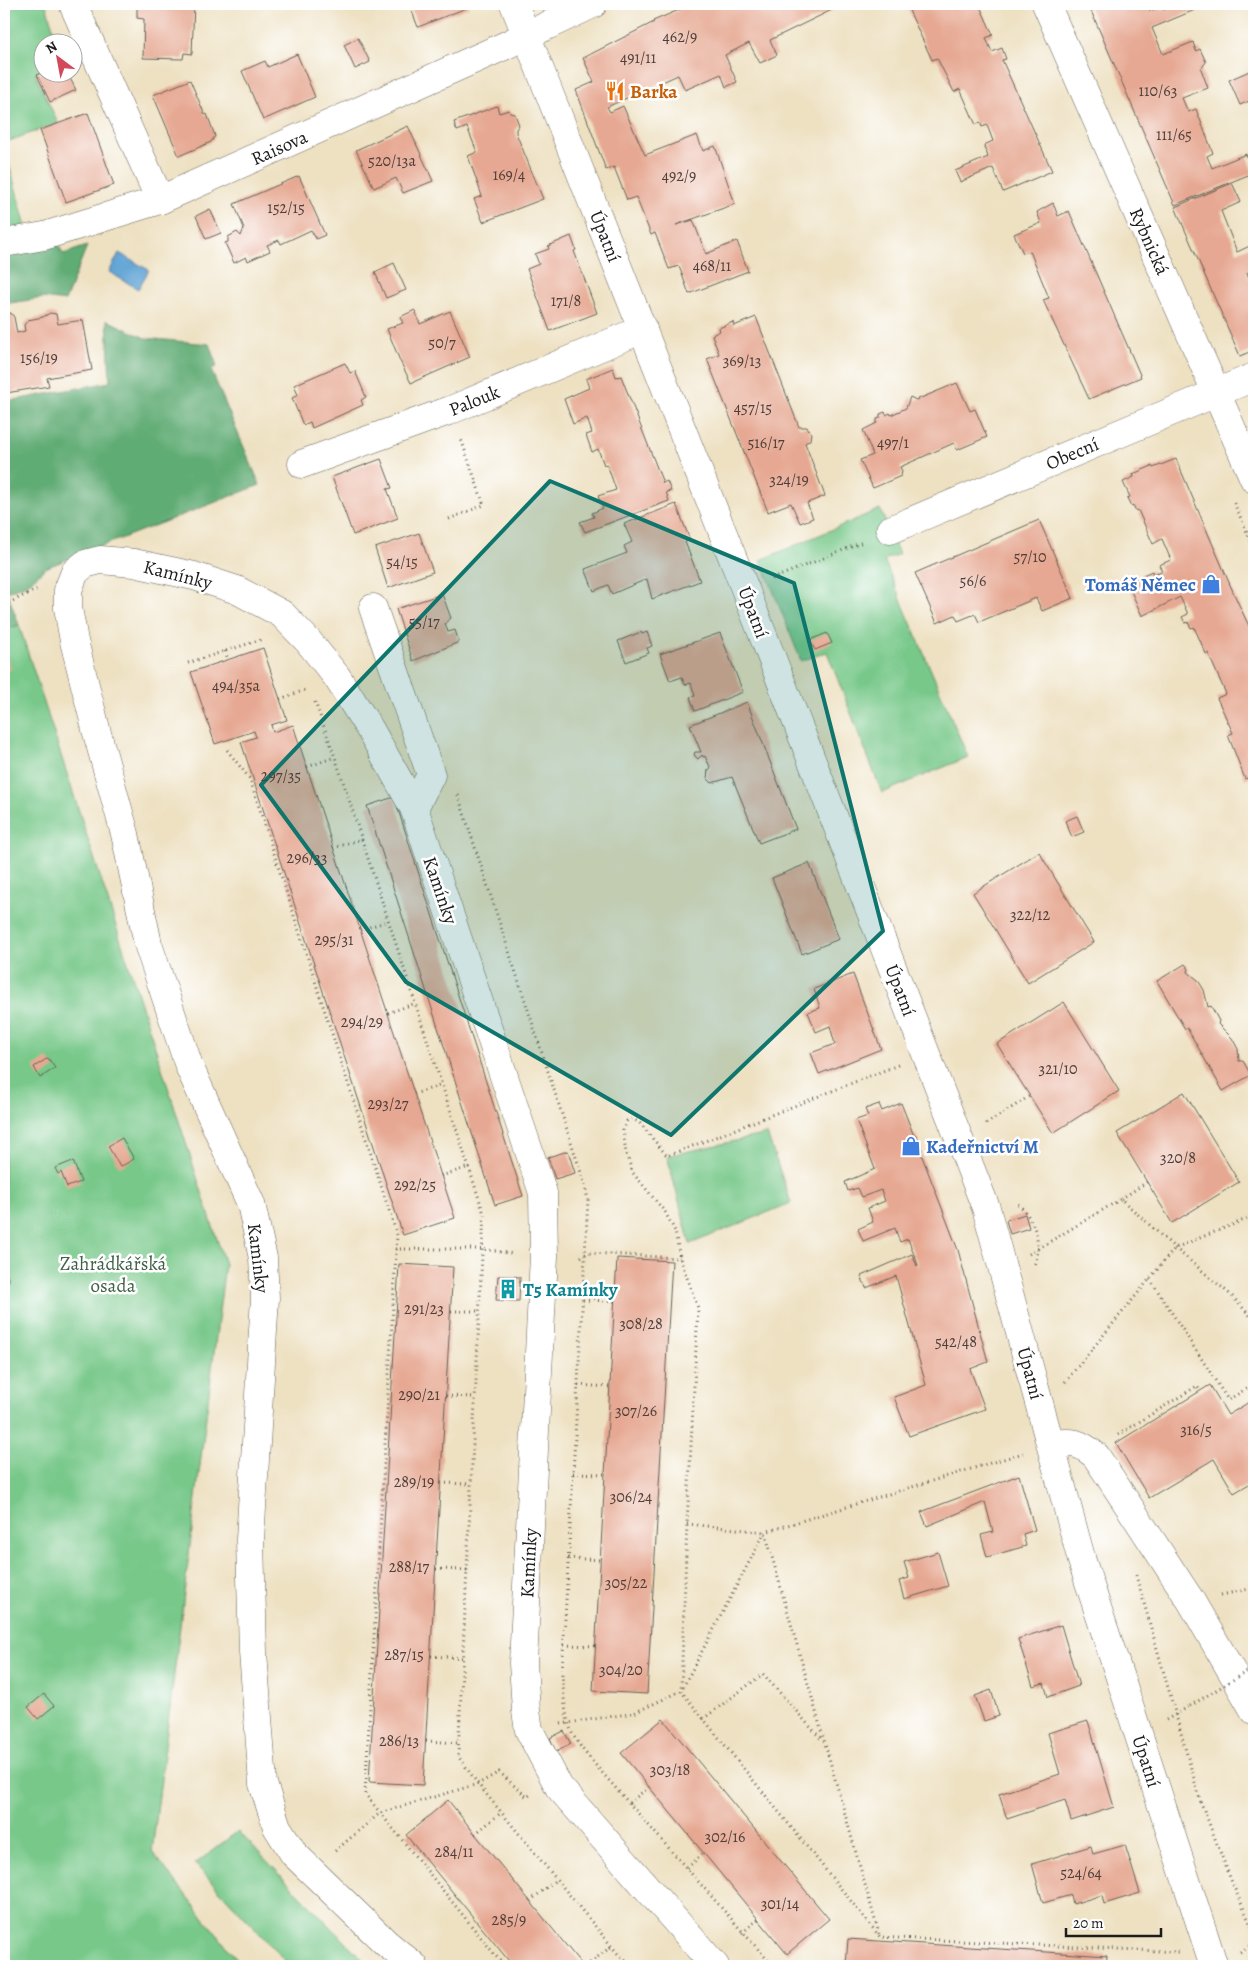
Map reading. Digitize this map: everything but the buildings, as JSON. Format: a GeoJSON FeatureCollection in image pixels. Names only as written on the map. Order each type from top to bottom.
{"type":"FeatureCollection","features":[{"type":"Feature","properties":{"kind":"street"},"geometry":{"type":"LineString","coordinates":[[73,4],[160,200]]}},
{"type":"Feature","properties":{"kind":"street","name":"Úpatní"},"geometry":{"type":"LineString","coordinates":[[514,4],[986,1208],[1082,1561],[1224,1961]]}},
{"type":"Feature","properties":{"kind":"street","name":"Raisova"},"geometry":{"type":"LineString","coordinates":[[4,244],[44,236],[160,200],[502,48],[593,4]]}},
{"type":"Feature","properties":{"kind":"street","name":"Rybnická"},"geometry":{"type":"LineString","coordinates":[[1046,4],[1254,478]]}},
{"type":"Feature","properties":{"kind":"street","name":"Palouk"},"geometry":{"type":"LineString","coordinates":[[302,464],[451,410],[643,329]]}},
{"type":"Feature","properties":{"kind":"street","name":"Obecní"},"geometry":{"type":"LineString","coordinates":[[890,530],[1254,377]]}},
{"type":"Feature","properties":{"kind":"street","name":"Kamínky"},"geometry":{"type":"LineString","coordinates":[[414,1966],[386,1943],[294,1854],[277,1828],[263,1784],[253,1652],[250,1540],[265,1298],[262,1258],[251,1204],[189,1066],[148,944],[126,834],[97,733],[74,640],[68,608],[68,590],[75,572],[85,564],[100,560],[151,567],[194,576],[237,590],[282,614],[308,641],[337,677],[371,731],[414,808],[543,1193],[544,1256],[522,1663],[529,1730],[559,1787],[715,1966]]}},
{"type":"Feature","properties":{"kind":"street"},"geometry":{"type":"LineString","coordinates":[[373,608],[431,775],[414,808]]}},
{"type":"Feature","properties":{"kind":"street"},"geometry":{"type":"LineString","coordinates":[[1051,1444],[1071,1442],[1084,1446],[1096,1456],[1191,1601],[1254,1710]]}},
{"type":"Feature","properties":{"kind":"path"},"geometry":{"type":"LineString","coordinates":[[449,519],[484,505],[451,410]]}},
{"type":"Feature","properties":{"kind":"path"},"geometry":{"type":"LineString","coordinates":[[764,582],[890,530]]}},
{"type":"Feature","properties":{"kind":"path"},"geometry":{"type":"LineString","coordinates":[[188,663],[270,637]]}},
{"type":"Feature","properties":{"kind":"path"},"geometry":{"type":"LineString","coordinates":[[225,651],[228,659]]}},
{"type":"Feature","properties":{"kind":"path"},"geometry":{"type":"LineString","coordinates":[[307,680],[362,838],[484,1214],[458,1756],[478,1784],[612,1946],[634,1966]]}},
{"type":"Feature","properties":{"kind":"path"},"geometry":{"type":"LineString","coordinates":[[280,699],[310,688]]}},
{"type":"Feature","properties":{"kind":"path"},"geometry":{"type":"LineString","coordinates":[[227,750],[253,784],[397,1234],[375,1652],[365,1794],[502,1965]]}},
{"type":"Feature","properties":{"kind":"path"},"geometry":{"type":"LineString","coordinates":[[307,767],[335,758]]}},
{"type":"Feature","properties":{"kind":"path"},"geometry":{"type":"LineString","coordinates":[[458,795],[585,1185],[588,1200],[562,1674],[569,1722],[572,1732],[580,1745],[742,1933],[773,1966]]}},
{"type":"Feature","properties":{"kind":"path"},"geometry":{"type":"LineString","coordinates":[[334,848],[362,838]]}},
{"type":"Feature","properties":{"kind":"path"},"geometry":{"type":"LineString","coordinates":[[360,930],[389,921]]}},
{"type":"Feature","properties":{"kind":"path"},"geometry":{"type":"LineString","coordinates":[[388,1012],[416,1003]]}},
{"type":"Feature","properties":{"kind":"path"},"geometry":{"type":"LineString","coordinates":[[907,1062],[667,1156],[639,1122],[632,1119],[627,1121],[624,1130],[626,1154],[633,1173],[665,1212],[675,1231],[680,1258],[698,1308],[681,1692],[880,1937],[1185,1952]]}},
{"type":"Feature","properties":{"kind":"path"},"geometry":{"type":"LineString","coordinates":[[414,1094],[442,1085]]}},
{"type":"Feature","properties":{"kind":"path"},"geometry":{"type":"LineString","coordinates":[[979,1128],[1030,1096]]}},
{"type":"Feature","properties":{"kind":"path"},"geometry":{"type":"LineString","coordinates":[[358,1113],[362,1111]]}},
{"type":"Feature","properties":{"kind":"path"},"geometry":{"type":"LineString","coordinates":[[441,1176],[469,1167]]}},
{"type":"Feature","properties":{"kind":"path"},"geometry":{"type":"LineString","coordinates":[[1003,1270],[1148,1182]]}},
{"type":"Feature","properties":{"kind":"path"},"geometry":{"type":"LineString","coordinates":[[384,1194],[389,1192]]}},
{"type":"Feature","properties":{"kind":"path"},"geometry":{"type":"LineString","coordinates":[[1121,1199],[1174,1248],[1230,1295],[1254,1320]]}},
{"type":"Feature","properties":{"kind":"path"},"geometry":{"type":"LineString","coordinates":[[1063,1385],[1174,1248],[1254,1216]]}},
{"type":"Feature","properties":{"kind":"path"},"geometry":{"type":"LineString","coordinates":[[395,1249],[482,1250],[518,1254]]}},
{"type":"Feature","properties":{"kind":"path"},"geometry":{"type":"LineString","coordinates":[[581,1257],[586,1253],[680,1258]]}},
{"type":"Feature","properties":{"kind":"path"},"geometry":{"type":"LineString","coordinates":[[1150,1279],[1228,1400],[1254,1384]]}},
{"type":"Feature","properties":{"kind":"path"},"geometry":{"type":"LineString","coordinates":[[583,1300],[614,1301]]}},
{"type":"Feature","properties":{"kind":"path"},"geometry":{"type":"LineString","coordinates":[[451,1311],[479,1312]]}},
{"type":"Feature","properties":{"kind":"path"},"geometry":{"type":"LineString","coordinates":[[578,1385],[610,1388]]}},
{"type":"Feature","properties":{"kind":"path"},"geometry":{"type":"LineString","coordinates":[[1115,1437],[1197,1386],[1200,1391]]}},
{"type":"Feature","properties":{"kind":"path"},"geometry":{"type":"LineString","coordinates":[[446,1396],[475,1397]]}},
{"type":"Feature","properties":{"kind":"path"},"geometry":{"type":"LineString","coordinates":[[687,1524],[764,1532],[1025,1452]]}},
{"type":"Feature","properties":{"kind":"path"},"geometry":{"type":"LineString","coordinates":[[573,1473],[605,1474]]}},
{"type":"Feature","properties":{"kind":"path"},"geometry":{"type":"LineString","coordinates":[[441,1483],[471,1484]]}},
{"type":"Feature","properties":{"kind":"path"},"geometry":{"type":"LineString","coordinates":[[569,1722],[634,1713],[681,1692],[764,1532]]}},
{"type":"Feature","properties":{"kind":"path"},"geometry":{"type":"LineString","coordinates":[[764,1532],[880,1937]]}},
{"type":"Feature","properties":{"kind":"path"},"geometry":{"type":"LineString","coordinates":[[568,1558],[600,1560]]}},
{"type":"Feature","properties":{"kind":"path"},"geometry":{"type":"LineString","coordinates":[[436,1569],[467,1570]]}},
{"type":"Feature","properties":{"kind":"path"},"geometry":{"type":"LineString","coordinates":[[1134,1570],[1200,1800],[1233,1885],[1254,1932]]}},
{"type":"Feature","properties":{"kind":"path"},"geometry":{"type":"LineString","coordinates":[[564,1644],[595,1646]]}},
{"type":"Feature","properties":{"kind":"path"},"geometry":{"type":"LineString","coordinates":[[431,1656],[463,1658]]}},
{"type":"Feature","properties":{"kind":"path"},"geometry":{"type":"LineString","coordinates":[[1162,1722],[1254,1667]]}},
{"type":"Feature","properties":{"kind":"path"},"geometry":{"type":"LineString","coordinates":[[703,1719],[763,1674],[823,1741]]}},
{"type":"Feature","properties":{"kind":"path"},"geometry":{"type":"LineString","coordinates":[[426,1741],[458,1743]]}},
{"type":"Feature","properties":{"kind":"path"},"geometry":{"type":"LineString","coordinates":[[341,1846],[380,1813],[478,1784],[499,1772],[527,1797],[533,1792]]}},
{"type":"Feature","properties":{"kind":"path"},"geometry":{"type":"LineString","coordinates":[[629,1803],[649,1787]]}},
{"type":"Feature","properties":{"kind":"path"},"geometry":{"type":"LineString","coordinates":[[476,1834],[502,1812]]}},
{"type":"Feature","properties":{"kind":"path"},"geometry":{"type":"LineString","coordinates":[[686,1868],[704,1853]]}},
{"type":"Feature","properties":{"kind":"path"},"geometry":{"type":"LineString","coordinates":[[428,1872],[433,1869]]}},
{"type":"Feature","properties":{"kind":"path"},"geometry":{"type":"LineString","coordinates":[[530,1901],[557,1879]]}},
{"type":"Feature","properties":{"kind":"path"},"geometry":{"type":"LineString","coordinates":[[742,1933],[758,1920]]}},
{"type":"Feature","properties":{"kind":"path"},"geometry":{"type":"LineString","coordinates":[[483,1940],[488,1936]]}},
{"type":"Feature","properties":{"kind":"path"},"geometry":{"type":"LineString","coordinates":[[1224,1961],[1254,1944]]}},
{"type":"Feature","properties":{"kind":"path"},"geometry":{"type":"LineString","coordinates":[[586,1966],[612,1946]]}},
{"type":"Feature","properties":{"kind":"highlighted area"},"geometry":{"type":"Polygon","coordinates":[[[550,481],[794,583],[883,931],[671,1135],[406,982],[261,785],[550,481]]]}},
{"type":"Feature","properties":{"kind":"green space"},"geometry":{"type":"Polygon","coordinates":[[[4,4],[46,4],[54,32],[32,32],[32,82],[39,82],[58,123],[4,143],[4,4]]]}},
{"type":"Feature","properties":{"kind":"green space"},"geometry":{"type":"Polygon","coordinates":[[[4,146],[26,226],[4,230],[4,146]]]}},
{"type":"Feature","properties":{"kind":"green space"},"geometry":{"type":"Polygon","coordinates":[[[58,243],[63,254],[87,246],[65,301],[43,298],[4,304],[4,255],[58,243]]]}},
{"type":"Feature","properties":{"kind":"green space"},"geometry":{"type":"Polygon","coordinates":[[[107,320],[145,338],[209,344],[217,366],[211,370],[260,485],[45,568],[29,583],[7,592],[19,625],[4,630],[4,402],[110,382],[107,320]]]}},
{"type":"Feature","properties":{"kind":"green space"},"geometry":{"type":"Polygon","coordinates":[[[880,509],[899,554],[884,560],[968,757],[882,793],[827,652],[801,661],[761,560],[880,509]]]}},
{"type":"Feature","properties":{"kind":"green space","name":"Zahrádkářská osada"},"geometry":{"type":"Polygon","coordinates":[[[19,625],[225,1264],[152,1852],[242,1966],[4,1966],[4,630],[19,625]]]}},
{"type":"Feature","properties":{"kind":"green space"},"geometry":{"type":"Polygon","coordinates":[[[767,1134],[791,1203],[690,1244],[667,1156],[767,1134]]]}},
{"type":"Feature","properties":{"kind":"green space"},"geometry":{"type":"Polygon","coordinates":[[[238,1831],[369,1966],[290,1966],[195,1864],[238,1831]]]}},
{"type":"Feature","properties":{"kind":"water"},"geometry":{"type":"Polygon","coordinates":[[[119,253],[149,270],[138,289],[109,272],[119,253]]]}},
{"type":"Feature","properties":{"kind":"place","name":"Barka"},"geometry":{"type":"Point","coordinates":[615,91]}},
{"type":"Feature","properties":{"kind":"place","name":"Tomáš Němec"},"geometry":{"type":"Point","coordinates":[1211,584]}},
{"type":"Feature","properties":{"kind":"place","name":"Kadeřnictví M"},"geometry":{"type":"Point","coordinates":[911,1146]}},
{"type":"Feature","properties":{"kind":"place","name":"T5 Kamínky"},"geometry":{"type":"Point","coordinates":[508,1289]}}]}
